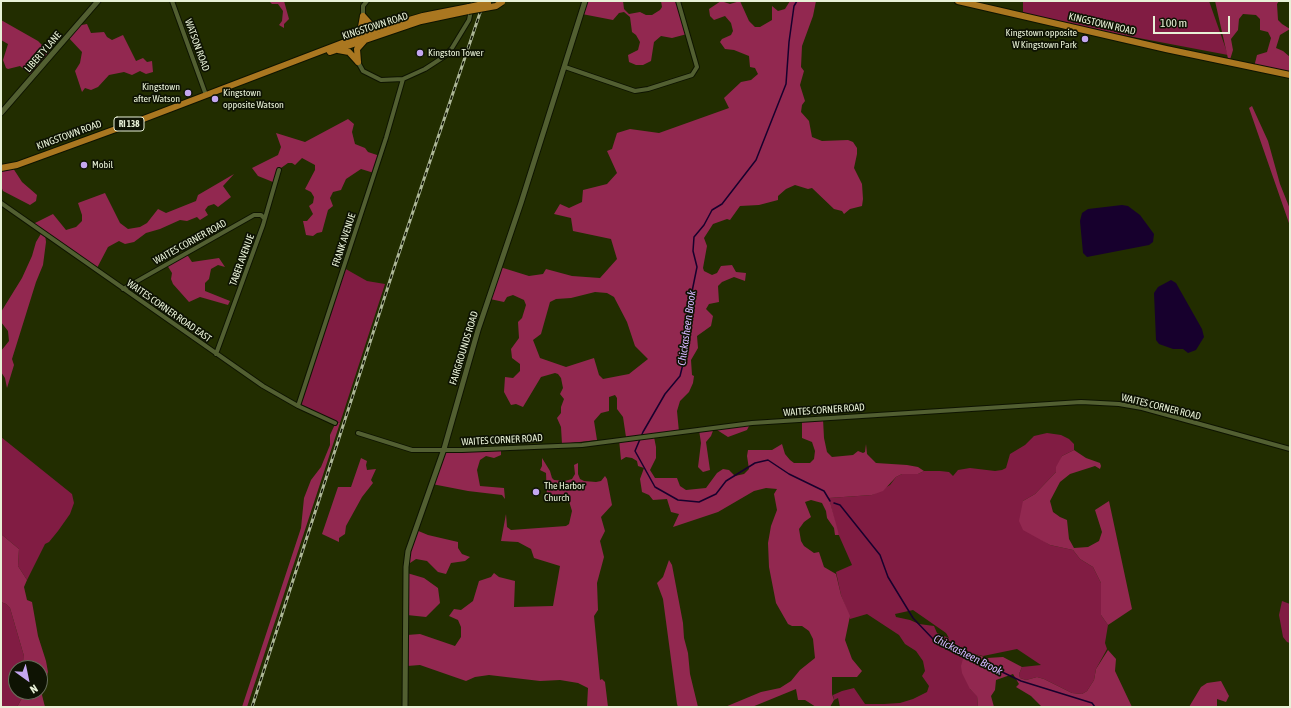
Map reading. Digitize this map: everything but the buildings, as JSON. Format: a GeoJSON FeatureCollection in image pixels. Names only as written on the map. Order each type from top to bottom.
{"type":"FeatureCollection","features":[{"type":"Feature","properties":{"kind":"main road","name":"KINGSTOWN ROAD"},"geometry":{"type":"LineString","coordinates":[[1,168],[24,162],[379,29],[428,15],[470,6],[504,1]]}},
{"type":"Feature","properties":{"kind":"main road","name":"KINGSTOWN ROAD"},"geometry":{"type":"LineString","coordinates":[[958,1],[1159,48],[1290,75]]}},
{"type":"Feature","properties":{"kind":"main road","name":"KINGSTOWN ROAD"},"geometry":{"type":"LineString","coordinates":[[256,76],[266,74],[369,37],[470,6]]}},
{"type":"Feature","properties":{"kind":"main road"},"geometry":{"type":"LineString","coordinates":[[363,16],[372,26],[379,29]]}},
{"type":"Feature","properties":{"kind":"main road"},"geometry":{"type":"LineString","coordinates":[[354,38],[361,26],[363,16]]}},
{"type":"Feature","properties":{"kind":"main road"},"geometry":{"type":"LineString","coordinates":[[358,62],[357,49],[369,37]]}},
{"type":"Feature","properties":{"kind":"main road"},"geometry":{"type":"LineString","coordinates":[[336,49],[349,52],[358,62]]}},
{"type":"Feature","properties":{"kind":"street","name":"LIBERTY LANE"},"geometry":{"type":"LineString","coordinates":[[1,113],[98,1]]}},
{"type":"Feature","properties":{"kind":"street","name":"WATSON ROAD"},"geometry":{"type":"LineString","coordinates":[[172,1],[206,95]]}},
{"type":"Feature","properties":{"kind":"street"},"geometry":{"type":"LineString","coordinates":[[363,16],[363,6],[367,1]]}},
{"type":"Feature","properties":{"kind":"street","name":"FAIRGROUNDS ROAD"},"geometry":{"type":"LineString","coordinates":[[405,707],[406,567],[408,551],[444,449],[478,330],[521,203],[585,1]]}},
{"type":"Feature","properties":{"kind":"street"},"geometry":{"type":"LineString","coordinates":[[565,67],[635,91],[648,89],[692,75],[697,67],[678,1]]}},
{"type":"Feature","properties":{"kind":"street"},"geometry":{"type":"LineString","coordinates":[[358,62],[363,71],[381,80],[403,79],[436,62],[452,48],[469,20],[470,6]]}},
{"type":"Feature","properties":{"kind":"street","name":"FRANK AVENUE"},"geometry":{"type":"LineString","coordinates":[[298,406],[386,138],[403,79]]}},
{"type":"Feature","properties":{"kind":"street","name":"TABER AVENUE"},"geometry":{"type":"LineString","coordinates":[[216,354],[264,218],[279,170]]}},
{"type":"Feature","properties":{"kind":"street","name":"WAITES CORNER ROAD EAST"},"geometry":{"type":"LineString","coordinates":[[1,203],[263,386],[298,406],[335,423]]}},
{"type":"Feature","properties":{"kind":"street","name":"WAITES CORNER ROAD"},"geometry":{"type":"LineString","coordinates":[[123,289],[254,215],[261,215],[264,218]]}},
{"type":"Feature","properties":{"kind":"street","name":"WAITES CORNER ROAD"},"geometry":{"type":"LineString","coordinates":[[358,433],[412,450],[462,450],[582,445],[752,423],[1081,402],[1119,404],[1142,408],[1290,449]]}},
{"type":"Feature","properties":{"kind":"shaded area"},"geometry":{"type":"Polygon","coordinates":[[[269,1],[284,1],[289,19],[284,24],[284,28],[279,25],[282,21],[283,11],[278,4],[272,4],[269,1]]]}},
{"type":"Feature","properties":{"kind":"shaded area"},"geometry":{"type":"Polygon","coordinates":[[[585,1],[623,1],[624,9],[629,14],[640,12],[646,15],[652,15],[662,7],[661,1],[678,1],[687,34],[672,38],[661,36],[654,42],[651,61],[643,65],[636,65],[629,62],[628,55],[638,50],[640,42],[636,35],[632,32],[630,17],[624,12],[619,13],[613,20],[582,14],[585,1]]]}},
{"type":"Feature","properties":{"kind":"shaded area"},"geometry":{"type":"Polygon","coordinates":[[[721,1],[730,4],[740,1],[749,21],[755,27],[760,27],[772,20],[772,6],[778,11],[785,9],[790,1],[816,1],[813,16],[802,46],[801,67],[804,71],[800,85],[805,101],[802,105],[801,112],[809,121],[812,137],[822,141],[848,140],[853,142],[857,148],[854,168],[862,184],[863,199],[862,206],[850,209],[844,214],[842,211],[834,209],[812,188],[808,189],[795,185],[786,189],[778,196],[778,200],[759,205],[740,206],[730,220],[727,219],[713,224],[704,238],[707,246],[703,268],[704,271],[712,275],[717,273],[721,266],[732,265],[736,272],[746,273],[745,281],[734,277],[722,282],[718,286],[719,302],[709,304],[706,309],[713,316],[711,326],[697,336],[698,348],[691,360],[692,375],[694,376],[693,383],[689,392],[680,401],[677,411],[679,432],[654,437],[656,458],[650,470],[655,478],[677,478],[680,486],[686,490],[706,488],[717,473],[723,469],[729,470],[735,476],[744,474],[749,469],[747,456],[748,450],[772,450],[782,444],[785,454],[794,463],[810,463],[814,459],[815,451],[812,442],[802,438],[802,420],[823,419],[824,438],[827,452],[832,457],[853,455],[858,451],[863,453],[865,452],[866,444],[867,454],[876,463],[907,465],[918,467],[924,471],[918,474],[902,474],[896,477],[883,491],[872,495],[829,498],[839,535],[835,535],[834,528],[827,518],[826,511],[822,503],[811,500],[805,502],[811,517],[804,522],[799,529],[801,541],[804,546],[814,553],[819,552],[824,567],[836,574],[841,595],[850,616],[845,640],[852,659],[862,671],[857,677],[832,677],[832,694],[834,700],[830,707],[816,707],[805,700],[798,700],[796,689],[752,707],[725,707],[761,692],[780,688],[791,681],[800,670],[815,658],[813,639],[809,631],[802,626],[792,626],[788,624],[776,603],[769,567],[768,543],[771,526],[777,510],[774,494],[777,489],[766,488],[754,491],[718,512],[673,527],[679,514],[671,512],[667,499],[653,500],[649,495],[642,492],[640,479],[644,468],[638,466],[637,461],[632,458],[626,457],[621,460],[619,439],[626,437],[623,417],[617,409],[617,398],[615,395],[609,397],[609,411],[601,413],[594,421],[597,440],[562,444],[561,427],[557,418],[561,413],[561,407],[564,399],[560,394],[563,388],[561,378],[558,374],[555,373],[541,377],[523,407],[516,404],[511,405],[504,392],[505,377],[513,378],[520,371],[520,364],[512,358],[511,349],[519,338],[518,322],[522,318],[526,305],[524,300],[513,295],[507,297],[504,302],[490,299],[500,267],[529,276],[543,274],[546,269],[572,276],[600,278],[617,259],[611,239],[573,231],[571,218],[554,214],[560,204],[569,208],[582,202],[583,190],[607,184],[617,173],[607,151],[612,149],[617,133],[630,129],[659,133],[729,108],[724,98],[741,82],[751,80],[758,74],[755,68],[750,67],[749,56],[734,50],[725,49],[720,42],[722,39],[731,35],[733,31],[731,23],[725,16],[714,20],[710,16],[709,9],[721,1]],[[595,292],[571,298],[556,299],[550,302],[541,334],[533,340],[540,358],[566,367],[594,358],[599,375],[603,379],[629,374],[648,359],[635,346],[627,322],[614,297],[607,293],[595,292]]]}},
{"type":"Feature","properties":{"kind":"shaded area"},"geometry":{"type":"Polygon","coordinates":[[[1023,1],[1209,1],[1228,55],[1023,16],[1023,1]]]}},
{"type":"Feature","properties":{"kind":"shaded area"},"geometry":{"type":"Polygon","coordinates":[[[1215,1],[1279,1],[1277,4],[1278,20],[1290,29],[1280,35],[1276,48],[1283,51],[1290,57],[1290,75],[1254,67],[1257,55],[1267,52],[1271,38],[1268,32],[1260,30],[1260,19],[1256,15],[1243,14],[1239,19],[1238,30],[1231,39],[1233,50],[1229,63],[1215,1]]]}},
{"type":"Feature","properties":{"kind":"shaded area"},"geometry":{"type":"Polygon","coordinates":[[[1,20],[38,41],[51,54],[32,76],[20,66],[8,69],[6,68],[3,60],[8,44],[1,40],[1,20]]]}},
{"type":"Feature","properties":{"kind":"shaded area"},"geometry":{"type":"Polygon","coordinates":[[[87,24],[91,33],[104,32],[107,37],[112,40],[123,35],[136,61],[143,58],[147,62],[152,61],[153,72],[146,74],[140,71],[132,75],[124,72],[109,75],[98,87],[91,90],[85,88],[82,92],[75,71],[80,63],[82,52],[67,36],[76,26],[87,24]]]}},
{"type":"Feature","properties":{"kind":"shaded area"},"geometry":{"type":"Polygon","coordinates":[[[1252,106],[1268,141],[1280,184],[1290,209],[1290,226],[1249,108],[1252,106]]]}},
{"type":"Feature","properties":{"kind":"shaded area"},"geometry":{"type":"Polygon","coordinates":[[[348,119],[354,124],[352,132],[355,144],[365,148],[368,152],[380,156],[374,173],[361,169],[346,179],[341,190],[333,192],[330,198],[333,206],[328,210],[322,232],[313,236],[306,235],[303,221],[307,221],[313,214],[309,206],[313,203],[314,197],[311,192],[305,189],[315,170],[315,165],[302,158],[295,165],[288,163],[281,168],[273,182],[258,176],[252,168],[278,155],[281,147],[276,133],[305,142],[348,119]]]}},
{"type":"Feature","properties":{"kind":"shaded area"},"geometry":{"type":"Polygon","coordinates":[[[11,165],[22,182],[37,195],[36,201],[30,205],[3,191],[1,186],[1,167],[11,165]]]}},
{"type":"Feature","properties":{"kind":"shaded area"},"geometry":{"type":"Polygon","coordinates":[[[234,174],[223,186],[231,197],[218,207],[214,204],[208,206],[205,210],[208,215],[200,220],[197,217],[187,221],[180,220],[160,229],[146,233],[134,242],[125,244],[119,241],[108,247],[97,268],[45,234],[46,242],[43,265],[36,282],[12,359],[14,365],[7,388],[5,378],[1,372],[1,351],[9,341],[8,331],[1,322],[1,312],[22,278],[32,256],[36,242],[42,232],[33,224],[53,214],[66,230],[76,227],[82,221],[82,215],[78,203],[105,193],[120,223],[128,229],[140,227],[147,223],[158,209],[166,213],[196,201],[198,195],[234,174]]]}},
{"type":"Feature","properties":{"kind":"shaded area"},"geometry":{"type":"Polygon","coordinates":[[[1122,205],[1128,206],[1140,215],[1154,234],[1153,242],[1149,245],[1087,257],[1083,253],[1080,221],[1082,213],[1088,209],[1122,205]]]}},
{"type":"Feature","properties":{"kind":"shaded area"},"geometry":{"type":"Polygon","coordinates":[[[186,253],[192,262],[219,258],[225,267],[218,265],[211,269],[209,279],[205,283],[205,291],[230,301],[228,305],[200,297],[189,302],[173,284],[171,279],[172,273],[167,265],[186,253]]]}},
{"type":"Feature","properties":{"kind":"shaded area"},"geometry":{"type":"Polygon","coordinates":[[[344,268],[367,281],[385,284],[340,423],[300,407],[344,268]]]}},
{"type":"Feature","properties":{"kind":"shaded area"},"geometry":{"type":"Polygon","coordinates":[[[1171,280],[1176,283],[1202,329],[1204,337],[1196,350],[1188,353],[1183,349],[1173,349],[1159,344],[1156,340],[1154,293],[1158,287],[1171,280]]]}},
{"type":"Feature","properties":{"kind":"shaded area"},"geometry":{"type":"Polygon","coordinates":[[[336,422],[340,423],[247,707],[242,707],[301,528],[304,498],[311,480],[321,467],[330,445],[330,435],[336,422]]]}},
{"type":"Feature","properties":{"kind":"shaded area"},"geometry":{"type":"Polygon","coordinates":[[[750,424],[747,430],[728,437],[714,428],[750,424]]]}},
{"type":"Feature","properties":{"kind":"shaded area"},"geometry":{"type":"Polygon","coordinates":[[[714,428],[711,436],[706,442],[710,470],[703,472],[698,467],[701,443],[699,430],[714,428]]]}},
{"type":"Feature","properties":{"kind":"shaded area"},"geometry":{"type":"Polygon","coordinates":[[[1047,433],[1061,435],[1069,439],[1074,444],[1074,450],[1062,456],[1056,472],[1035,494],[1023,501],[1038,537],[1050,545],[1073,550],[1080,559],[1093,567],[1101,583],[1101,615],[1108,625],[1105,643],[1107,649],[1096,669],[1094,680],[1087,691],[1082,694],[1072,693],[1044,679],[1037,677],[1026,680],[1020,678],[1019,674],[1022,667],[1041,665],[1017,649],[983,656],[975,654],[970,689],[977,695],[978,707],[840,707],[838,698],[834,700],[833,695],[854,688],[865,704],[884,704],[900,703],[913,699],[927,692],[929,686],[922,676],[925,671],[923,661],[916,651],[905,644],[899,635],[867,614],[850,619],[841,595],[836,572],[852,565],[837,531],[829,498],[872,495],[890,485],[896,477],[902,474],[918,474],[924,471],[940,471],[949,472],[953,476],[958,470],[970,468],[995,471],[1002,470],[1006,468],[1010,454],[1025,445],[1034,436],[1047,433]],[[913,610],[895,614],[896,617],[910,620],[919,624],[934,626],[937,633],[949,638],[946,633],[913,610]]]}},
{"type":"Feature","properties":{"kind":"shaded area"},"geometry":{"type":"Polygon","coordinates":[[[1,437],[72,494],[74,503],[70,514],[58,531],[49,542],[45,544],[27,580],[18,566],[19,549],[1,534],[1,437]]]}},
{"type":"Feature","properties":{"kind":"shaded area"},"geometry":{"type":"Polygon","coordinates":[[[501,449],[501,455],[494,458],[486,456],[480,460],[477,470],[480,486],[504,488],[505,499],[502,495],[468,491],[432,484],[444,450],[501,449]]]}},
{"type":"Feature","properties":{"kind":"shaded area"},"geometry":{"type":"Polygon","coordinates":[[[1074,450],[1086,458],[1100,463],[1100,469],[1095,466],[1070,474],[1060,482],[1050,501],[1053,512],[1067,520],[1069,539],[1074,548],[1088,547],[1099,541],[1102,532],[1095,510],[1109,501],[1132,609],[1108,625],[1101,615],[1101,583],[1093,567],[1080,559],[1073,550],[1050,545],[1023,530],[1019,521],[1023,501],[1035,494],[1056,472],[1056,467],[1062,456],[1074,450]]]}},
{"type":"Feature","properties":{"kind":"shaded area"},"geometry":{"type":"Polygon","coordinates":[[[361,458],[367,461],[367,470],[376,469],[371,480],[373,483],[362,497],[346,526],[345,534],[339,538],[339,542],[322,534],[338,487],[351,487],[361,458]]]}},
{"type":"Feature","properties":{"kind":"shaded area"},"geometry":{"type":"Polygon","coordinates":[[[542,458],[554,480],[565,481],[572,479],[575,474],[574,465],[578,463],[578,474],[580,479],[584,481],[596,482],[601,481],[605,476],[607,479],[612,505],[601,517],[605,531],[600,541],[604,557],[597,583],[598,610],[594,616],[600,680],[602,679],[605,682],[608,707],[587,707],[588,688],[578,683],[560,680],[540,681],[489,675],[475,677],[466,681],[420,665],[407,666],[407,635],[420,634],[455,646],[461,637],[461,627],[458,620],[449,616],[454,609],[461,610],[473,601],[479,581],[491,577],[494,573],[499,577],[515,581],[514,607],[553,606],[560,566],[534,558],[531,549],[518,542],[501,541],[506,514],[507,527],[511,530],[566,526],[569,524],[572,511],[568,498],[547,499],[546,473],[540,470],[542,466],[542,458]]]}},
{"type":"Feature","properties":{"kind":"shaded area"},"geometry":{"type":"Polygon","coordinates":[[[416,530],[428,535],[458,542],[458,548],[462,554],[470,557],[465,561],[451,563],[446,574],[438,572],[427,561],[416,559],[407,565],[409,550],[416,530]]]}},
{"type":"Feature","properties":{"kind":"shaded area"},"geometry":{"type":"Polygon","coordinates":[[[1,534],[19,549],[18,566],[27,580],[24,587],[27,600],[32,602],[38,636],[46,660],[23,660],[24,656],[10,608],[1,602],[1,534]]]}},
{"type":"Feature","properties":{"kind":"shaded area"},"geometry":{"type":"Polygon","coordinates":[[[669,560],[672,565],[683,623],[684,638],[688,653],[690,674],[698,707],[678,707],[677,704],[663,599],[657,583],[663,577],[669,560]]]}},
{"type":"Feature","properties":{"kind":"shaded area"},"geometry":{"type":"Polygon","coordinates":[[[407,573],[424,578],[438,588],[440,603],[426,617],[407,615],[407,573]]]}},
{"type":"Feature","properties":{"kind":"shaded area"},"geometry":{"type":"Polygon","coordinates":[[[1282,601],[1290,604],[1290,643],[1283,637],[1279,615],[1282,601]]]}},
{"type":"Feature","properties":{"kind":"shaded area"},"geometry":{"type":"Polygon","coordinates":[[[1,602],[10,608],[24,656],[24,660],[8,660],[8,700],[21,700],[17,707],[1,707],[1,602]]]}},
{"type":"Feature","properties":{"kind":"shaded area"},"geometry":{"type":"Polygon","coordinates":[[[1108,650],[1116,659],[1115,671],[1132,707],[1042,707],[1031,696],[1016,687],[1019,684],[1013,674],[996,680],[995,690],[991,696],[994,707],[978,707],[977,696],[970,689],[962,673],[961,666],[963,659],[975,654],[987,658],[1003,657],[1022,667],[1019,674],[1020,678],[1026,680],[1037,677],[1072,693],[1082,694],[1087,691],[1094,680],[1096,669],[1108,650]]]}},
{"type":"Feature","properties":{"kind":"shaded area"},"geometry":{"type":"Polygon","coordinates":[[[1221,681],[1229,696],[1226,702],[1217,699],[1217,707],[1189,707],[1201,687],[1207,683],[1221,681]]]}},
{"type":"Feature","properties":{"kind":"shaded area"},"geometry":{"type":"Polygon","coordinates":[[[21,700],[43,700],[45,707],[17,707],[21,700]]]}},
{"type":"Feature","properties":{"kind":"waterway","name":"Chickasheen Brook"},"geometry":{"type":"LineString","coordinates":[[797,1],[794,6],[789,42],[786,84],[756,160],[722,204],[712,210],[704,225],[694,237],[693,251],[697,267],[685,326],[685,356],[680,376],[665,394],[643,432],[635,451],[655,487],[678,500],[699,502],[716,494],[726,481],[755,463],[768,460],[789,474],[824,491],[830,501]]}},
{"type":"Feature","properties":{"kind":"waterway","name":"Chickasheen Brook"},"geometry":{"type":"LineString","coordinates":[[834,503],[840,505],[880,555],[888,577],[913,618],[933,639],[1021,681],[1092,703],[1095,707]]}},
{"type":"Feature","properties":{"kind":"railway"},"geometry":{"type":"LineString","coordinates":[[252,707],[395,265],[484,1]]}},
{"type":"Feature","properties":{"kind":"place","name":"Kingstown opposite W Kingstown Park"},"geometry":{"type":"Point","coordinates":[1085,39]}},
{"type":"Feature","properties":{"kind":"place","name":"Kingston Tower"},"geometry":{"type":"Point","coordinates":[420,53]}},
{"type":"Feature","properties":{"kind":"place","name":"Kingstown after Watson"},"geometry":{"type":"Point","coordinates":[188,93]}},
{"type":"Feature","properties":{"kind":"place","name":"Kingstown opposite Watson"},"geometry":{"type":"Point","coordinates":[215,99]}},
{"type":"Feature","properties":{"kind":"place","name":"Mobil"},"geometry":{"type":"Point","coordinates":[84,165]}},
{"type":"Feature","properties":{"kind":"place","name":"The Harbor Church"},"geometry":{"type":"Point","coordinates":[536,492]}}]}
